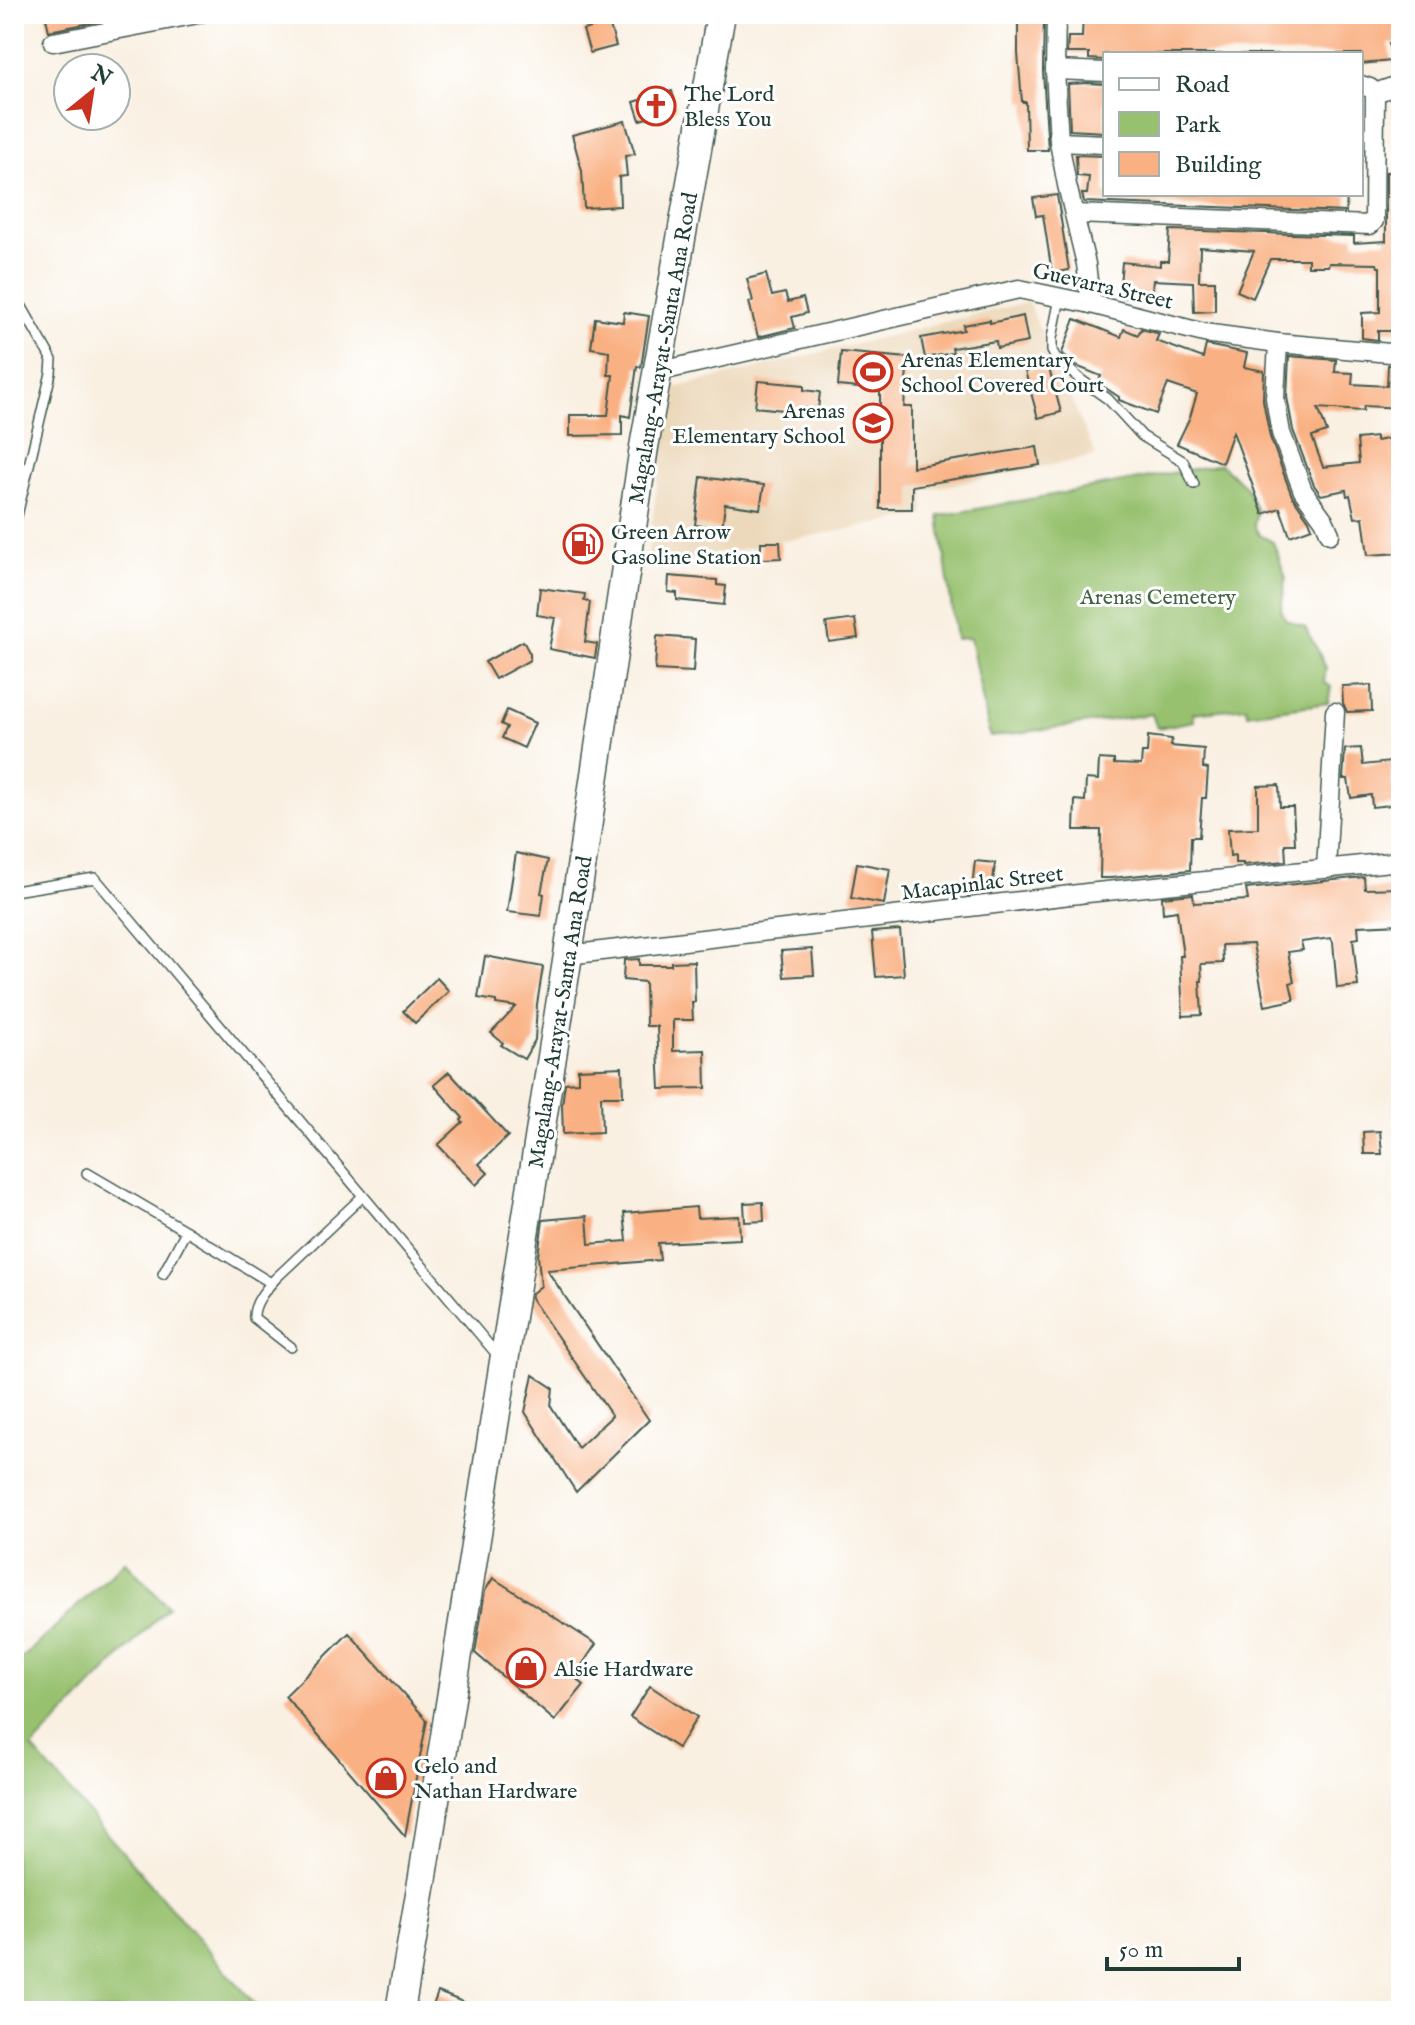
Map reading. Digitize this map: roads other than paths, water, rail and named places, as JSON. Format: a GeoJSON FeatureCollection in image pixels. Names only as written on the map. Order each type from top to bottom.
{"type":"FeatureCollection","features":[{"type":"Feature","properties":{"kind":"main road","name":"Magalang-Arayat-Santa Ana Road"},"geometry":{"type":"LineString","coordinates":[[400,2011],[568,955],[642,462],[721,14]]}},
{"type":"Feature","properties":{"kind":"street"},"geometry":{"type":"LineString","coordinates":[[53,42],[198,14]]}},
{"type":"Feature","properties":{"kind":"street"},"geometry":{"type":"LineString","coordinates":[[1056,14],[1059,142],[1086,264],[1091,304]]}},
{"type":"Feature","properties":{"kind":"street"},"geometry":{"type":"LineString","coordinates":[[1055,70],[1103,72]]}},
{"type":"Feature","properties":{"kind":"street"},"geometry":{"type":"LineString","coordinates":[[1075,214],[1370,225],[1374,221],[1367,157],[1368,89],[1401,84]]}},
{"type":"Feature","properties":{"kind":"street"},"geometry":{"type":"LineString","coordinates":[[1059,142],[1103,144]]}},
{"type":"Feature","properties":{"kind":"street","name":"Guevarra Street"},"geometry":{"type":"LineString","coordinates":[[657,372],[1019,289],[1204,333],[1401,354]]}},
{"type":"Feature","properties":{"kind":"street"},"geometry":{"type":"LineString","coordinates":[[1278,343],[1275,398],[1281,433],[1303,491],[1330,534]]}},
{"type":"Feature","properties":{"kind":"street"},"geometry":{"type":"LineString","coordinates":[[1326,869],[1335,712]]}},
{"type":"Feature","properties":{"kind":"street","name":"Macapinlac Street"},"geometry":{"type":"LineString","coordinates":[[568,955],[1087,893],[1401,861]]}},
{"type":"Feature","properties":{"kind":"lane"},"geometry":{"type":"LineString","coordinates":[[14,293],[52,360],[14,528]]}},
{"type":"Feature","properties":{"kind":"lane"},"geometry":{"type":"LineString","coordinates":[[1060,298],[1052,338],[1052,351],[1056,358],[1108,399],[1142,436],[1183,461],[1194,484]]}},
{"type":"Feature","properties":{"kind":"lane"},"geometry":{"type":"LineString","coordinates":[[14,891],[95,878],[504,1363]]}},
{"type":"Feature","properties":{"kind":"lane"},"geometry":{"type":"LineString","coordinates":[[87,1173],[271,1283]]}},
{"type":"Feature","properties":{"kind":"lane"},"geometry":{"type":"LineString","coordinates":[[291,1347],[254,1318],[253,1312],[271,1283],[363,1196]]}},
{"type":"Feature","properties":{"kind":"lane"},"geometry":{"type":"LineString","coordinates":[[163,1274],[186,1231]]}},
{"type":"Feature","properties":{"kind":"place","name":"The Lord Bless You"},"geometry":{"type":"Point","coordinates":[656,106]}},
{"type":"Feature","properties":{"kind":"place","name":"Arenas Elementary School Covered Court"},"geometry":{"type":"Point","coordinates":[873,372]}},
{"type":"Feature","properties":{"kind":"place","name":"Arenas Elementary School"},"geometry":{"type":"Point","coordinates":[873,423]}},
{"type":"Feature","properties":{"kind":"place","name":"Green Arrow Gasoline Station"},"geometry":{"type":"Point","coordinates":[583,544]}},
{"type":"Feature","properties":{"kind":"place","name":"Alsie Hardware"},"geometry":{"type":"Point","coordinates":[526,1668]}},
{"type":"Feature","properties":{"kind":"place","name":"Gelo and Nathan Hardware"},"geometry":{"type":"Point","coordinates":[386,1778]}},
{"type":"Feature","properties":{"kind":"park label","name":"Arenas Cemetery"},"geometry":{"type":"Point","coordinates":[1158,596]}}]}
